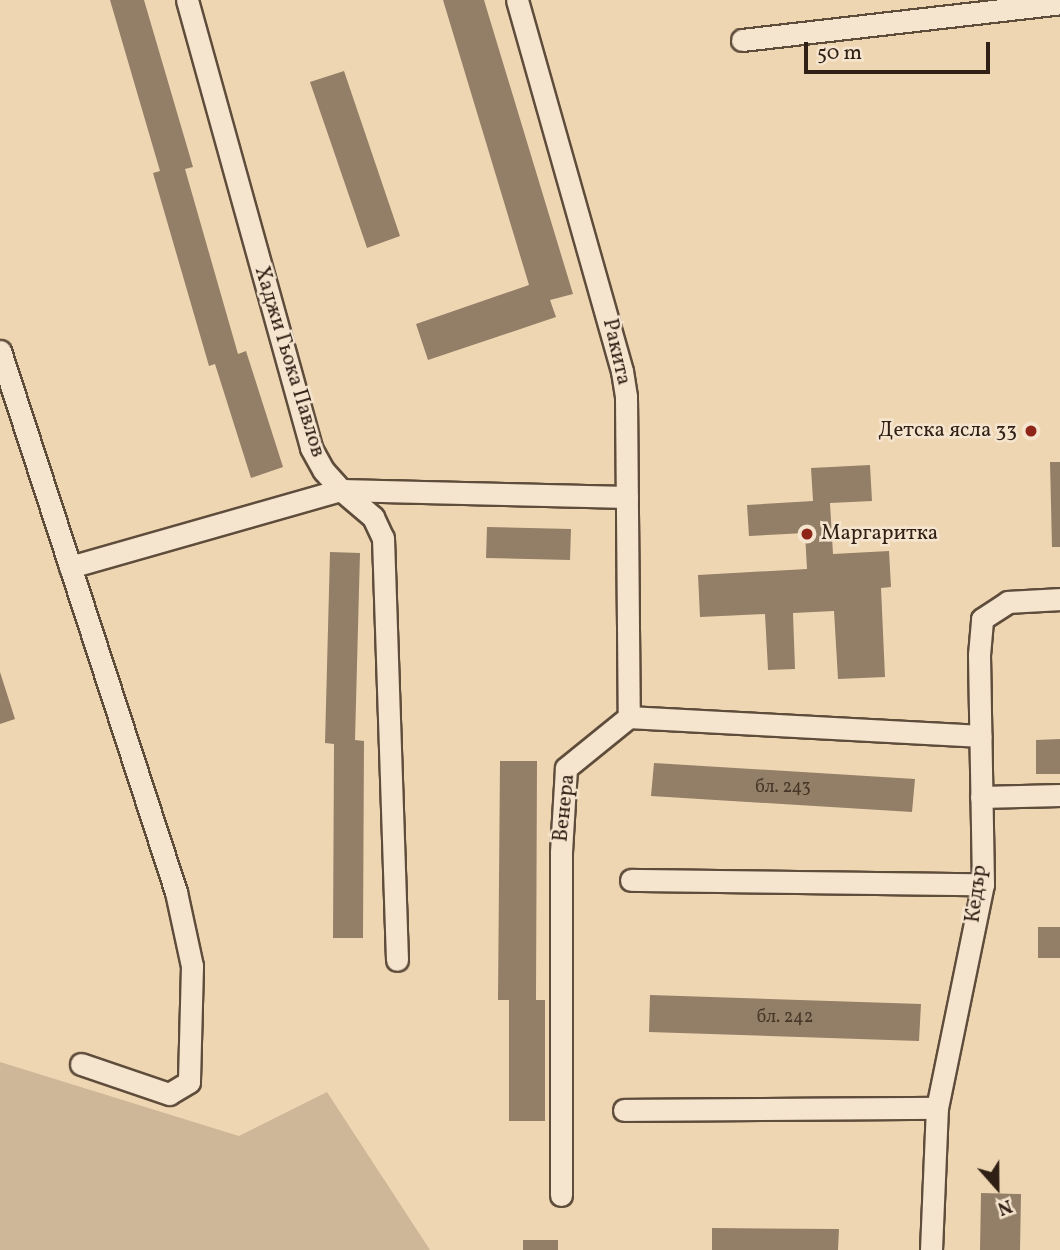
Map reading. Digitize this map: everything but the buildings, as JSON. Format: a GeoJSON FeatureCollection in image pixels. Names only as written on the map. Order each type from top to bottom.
{"type":"FeatureCollection","features":[{"type":"Feature","properties":{"kind":"street","name":"Хаджи Гьока Павлов"},"geometry":{"type":"LineString","coordinates":[[187,0],[311,448],[324,471],[341,491],[373,517],[383,538],[397,960]]}},
{"type":"Feature","properties":{"kind":"street","name":"Ракита"},"geometry":{"type":"LineString","coordinates":[[517,0],[622,371],[626,397],[629,717]]}},
{"type":"Feature","properties":{"kind":"street"},"geometry":{"type":"LineString","coordinates":[[742,40],[1060,3]]}},
{"type":"Feature","properties":{"kind":"street"},"geometry":{"type":"LineString","coordinates":[[0,351],[176,892],[191,966],[189,1082],[169,1094],[81,1064]]}},
{"type":"Feature","properties":{"kind":"street"},"geometry":{"type":"LineString","coordinates":[[70,566],[341,491],[627,497]]}},
{"type":"Feature","properties":{"kind":"street","name":"Кедър"},"geometry":{"type":"LineString","coordinates":[[931,1250],[937,1108],[983,884],[980,736],[982,618],[1007,601],[1060,599]]}},
{"type":"Feature","properties":{"kind":"street"},"geometry":{"type":"LineString","coordinates":[[629,717],[980,736]]}},
{"type":"Feature","properties":{"kind":"street","name":"Венера"},"geometry":{"type":"LineString","coordinates":[[561,1195],[561,852],[566,768],[629,717]]}},
{"type":"Feature","properties":{"kind":"street"},"geometry":{"type":"LineString","coordinates":[[981,797],[1060,795]]}},
{"type":"Feature","properties":{"kind":"street"},"geometry":{"type":"LineString","coordinates":[[631,880],[983,884]]}},
{"type":"Feature","properties":{"kind":"street"},"geometry":{"type":"LineString","coordinates":[[624,1110],[937,1108]]}},
{"type":"Feature","properties":{"kind":"shaded area"},"geometry":{"type":"Polygon","coordinates":[[[0,1062],[239,1136],[327,1092],[430,1250],[0,1250],[0,1062]]]}},
{"type":"Feature","properties":{"kind":"place","name":"Детска ясла 33"},"geometry":{"type":"Point","coordinates":[1031,431]}},
{"type":"Feature","properties":{"kind":"place","name":"Маргаритка"},"geometry":{"type":"Point","coordinates":[807,534]}}]}
